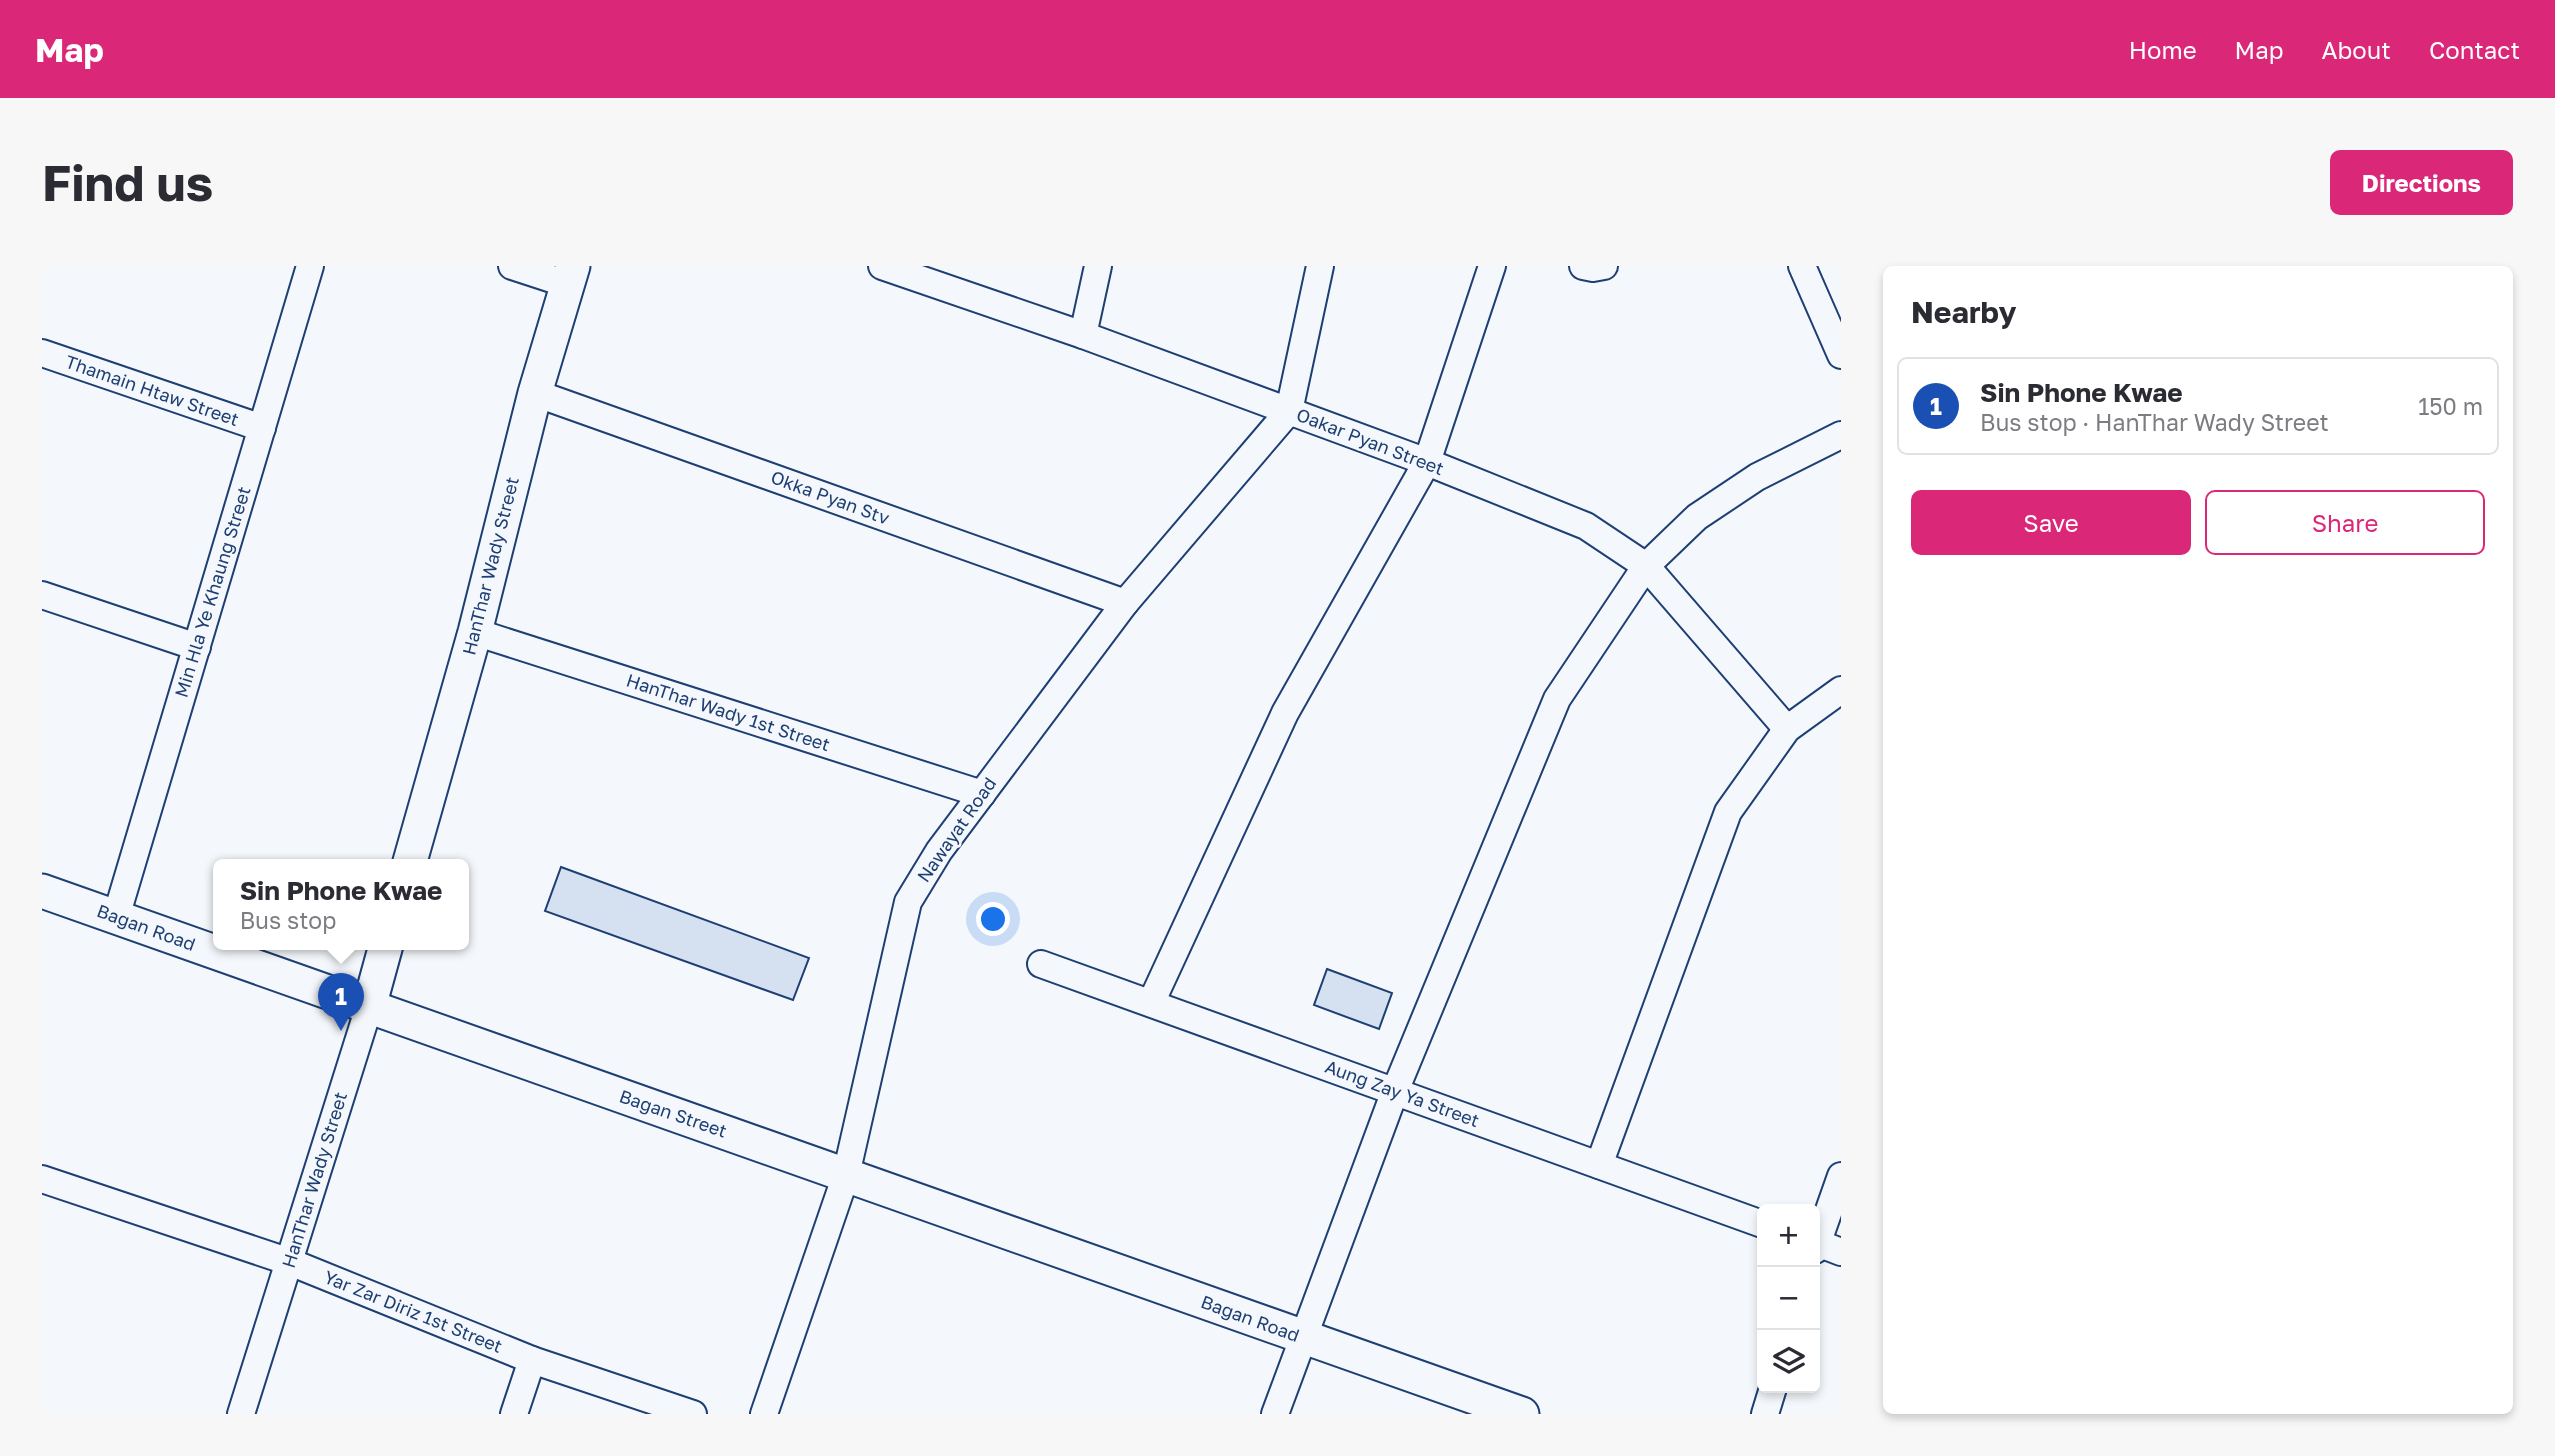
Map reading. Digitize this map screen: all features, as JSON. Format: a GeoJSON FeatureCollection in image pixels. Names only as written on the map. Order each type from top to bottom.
{"type":"FeatureCollection","features":[{"type":"Feature","properties":{"kind":"street","name":"Min Hla Ye Khaung Street"},"geometry":{"type":"LineString","coordinates":[[116,917],[310,266]]}},
{"type":"Feature","properties":{"kind":"street"},"geometry":{"type":"LineString","coordinates":[[512,266],[570,275]]}},
{"type":"Feature","properties":{"kind":"street","name":"Oakar Pyan Street"},"geometry":{"type":"LineString","coordinates":[[882,266],[1083,335],[1289,411],[1427,462],[1586,526],[1646,566],[1787,729]]}},
{"type":"Feature","properties":{"kind":"street"},"geometry":{"type":"LineString","coordinates":[[1083,335],[1098,266]]}},
{"type":"Feature","properties":{"kind":"street"},"geometry":{"type":"LineString","coordinates":[[1289,411],[1320,266]]}},
{"type":"Feature","properties":{"kind":"street"},"geometry":{"type":"LineString","coordinates":[[1151,1003],[1285,713],[1427,462],[1492,266]]}},
{"type":"Feature","properties":{"kind":"street"},"geometry":{"type":"LineString","coordinates":[[1583,266],[1604,266]]}},
{"type":"Feature","properties":{"kind":"street"},"geometry":{"type":"LineString","coordinates":[[1802,266],[1841,355]]}},
{"type":"Feature","properties":{"kind":"street","name":"HanThar Wady Street"},"geometry":{"type":"LineString","coordinates":[[411,859],[475,632],[536,393],[570,275]]}},
{"type":"Feature","properties":{"kind":"street","name":"Thamain Htaw Street"},"geometry":{"type":"LineString","coordinates":[[42,353],[262,428]]}},
{"type":"Feature","properties":{"kind":"street","name":"Okka Pyan Stv"},"geometry":{"type":"LineString","coordinates":[[536,393],[1125,603]]}},
{"type":"Feature","properties":{"kind":"street","name":"Nawayat Road"},"geometry":{"type":"LineString","coordinates":[[764,1414],[846,1175],[908,902],[939,851],[1125,603],[1289,411]]}},
{"type":"Feature","properties":{"kind":"street"},"geometry":{"type":"LineString","coordinates":[[1275,1414],[1395,1091],[1557,699],[1646,566],[1697,517],[1757,477],[1841,435]]}},
{"type":"Feature","properties":{"kind":"street"},"geometry":{"type":"LineString","coordinates":[[42,595],[197,647]]}},
{"type":"Feature","properties":{"kind":"street","name":"HanThar Wady 1st Street"},"geometry":{"type":"LineString","coordinates":[[475,632],[982,794]]}},
{"type":"Feature","properties":{"kind":"street"},"geometry":{"type":"LineString","coordinates":[[1599,1165],[1728,812],[1787,729],[1841,690]]}},
{"type":"Feature","properties":{"kind":"street","name":"Bagan Road"},"geometry":{"type":"LineString","coordinates":[[42,891],[369,1007]]}},
{"type":"Feature","properties":{"kind":"street","name":"HanThar Wady Street"},"geometry":{"type":"LineString","coordinates":[[241,1414],[385,950]]}},
{"type":"Feature","properties":{"kind":"street","name":"Aung Zay Ya Street"},"geometry":{"type":"LineString","coordinates":[[1041,964],[1757,1222]]}},
{"type":"Feature","properties":{"kind":"street","name":"Bagan Street"},"geometry":{"type":"LineString","coordinates":[[369,1007],[978,1223]]}},
{"type":"Feature","properties":{"kind":"street"},"geometry":{"type":"LineString","coordinates":[[1822,1247],[1841,1176]]}},
{"type":"Feature","properties":{"kind":"street","name":"Yar Zar Diriz 1st Street"},"geometry":{"type":"LineString","coordinates":[[42,1179],[290,1262],[532,1360],[694,1414]]}},
{"type":"Feature","properties":{"kind":"street","name":"Bagan Road"},"geometry":{"type":"LineString","coordinates":[[978,1223],[1522,1414]]}},
{"type":"Feature","properties":{"kind":"street"},"geometry":{"type":"LineString","coordinates":[[514,1414],[532,1360]]}},
{"type":"Feature","properties":{"kind":"street"},"geometry":{"type":"LineString","coordinates":[[1765,1414],[1771,1393]]}},
{"type":"Feature","properties":{"kind":"building"},"geometry":{"type":"Polygon","coordinates":[[[561,867],[809,958],[793,1000],[545,911],[561,867]]]}},
{"type":"Feature","properties":{"kind":"building"},"geometry":{"type":"Polygon","coordinates":[[[1327,969],[1392,993],[1379,1029],[1314,1005],[1327,969]]]}},
{"type":"Feature","properties":{"kind":"place","name":"Sin Phone Kwae"},"geometry":{"type":"Point","coordinates":[341,1031]}}]}
